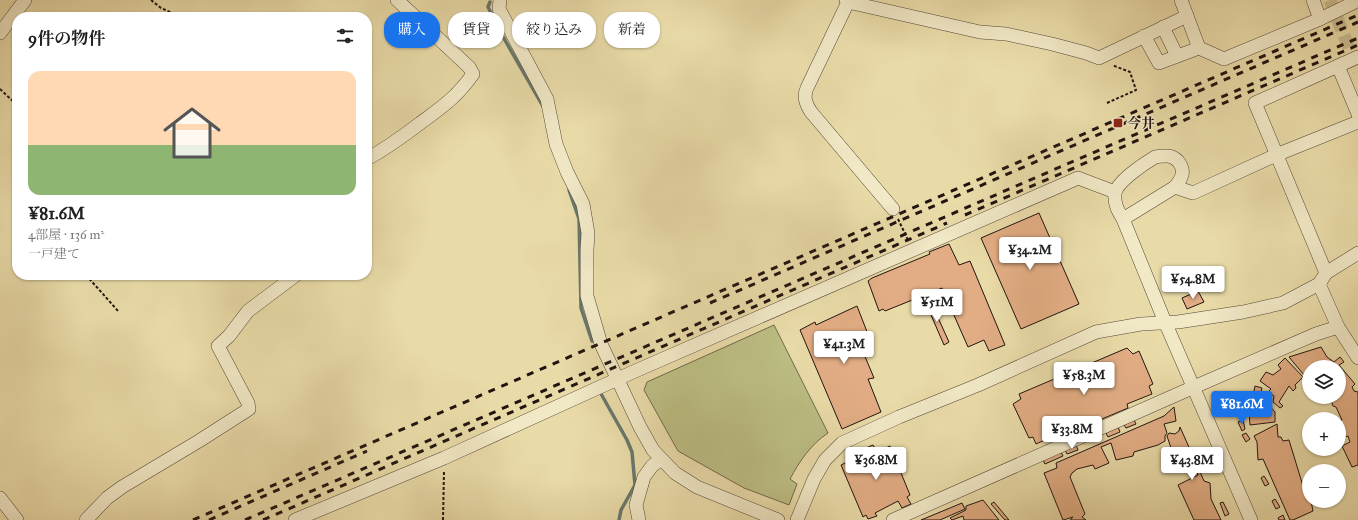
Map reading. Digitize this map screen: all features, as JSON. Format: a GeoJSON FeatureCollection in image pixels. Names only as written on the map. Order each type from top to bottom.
{"type":"FeatureCollection","features":[{"type":"Feature","properties":{"kind":"street"},"geometry":{"type":"LineString","coordinates":[[16,12],[25,0]]}},
{"type":"Feature","properties":{"kind":"street"},"geometry":{"type":"LineString","coordinates":[[372,156],[391,145],[449,102],[462,89],[473,74],[469,67],[397,0]]}},
{"type":"Feature","properties":{"kind":"street"},"geometry":{"type":"LineString","coordinates":[[500,0],[499,9],[547,99],[556,144],[567,172],[583,204],[588,233],[587,296],[602,344],[617,380],[653,450],[675,473],[697,487],[778,520]]}},
{"type":"Feature","properties":{"kind":"street"},"geometry":{"type":"LineString","coordinates":[[1181,0],[1199,48]]}},
{"type":"Feature","properties":{"kind":"street"},"geometry":{"type":"LineString","coordinates":[[1313,0],[1320,19]]}},
{"type":"Feature","properties":{"kind":"street"},"geometry":{"type":"LineString","coordinates":[[1144,36],[1159,63],[1199,48],[1224,59],[1320,19],[1353,3],[1351,0]]}},
{"type":"Feature","properties":{"kind":"street"},"geometry":{"type":"LineString","coordinates":[[893,209],[811,112],[805,100],[807,88],[847,1],[980,32],[1006,34],[1052,44],[1099,58],[1187,16]]}},
{"type":"Feature","properties":{"kind":"street"},"geometry":{"type":"LineString","coordinates":[[0,34],[12,18]]}},
{"type":"Feature","properties":{"kind":"street"},"geometry":{"type":"LineString","coordinates":[[1163,27],[1177,56]]}},
{"type":"Feature","properties":{"kind":"street"},"geometry":{"type":"LineString","coordinates":[[1358,57],[1255,103],[1323,278],[1338,327],[1358,358]]}},
{"type":"Feature","properties":{"kind":"street"},"geometry":{"type":"LineString","coordinates":[[1338,66],[1358,114]]}},
{"type":"Feature","properties":{"kind":"street"},"geometry":{"type":"LineString","coordinates":[[1175,187],[1193,193],[1276,155],[1358,122]]}},
{"type":"Feature","properties":{"kind":"street"},"geometry":{"type":"LineString","coordinates":[[1123,219],[1175,187],[1181,180],[1183,172],[1181,165],[1176,159],[1170,155],[1157,156],[1143,165],[1119,185],[1115,192],[1115,205],[1123,219],[1165,322],[1251,520]]}},
{"type":"Feature","properties":{"kind":"street"},"geometry":{"type":"LineString","coordinates":[[296,520],[444,458],[617,380],[1078,178],[1115,192]]}},
{"type":"Feature","properties":{"kind":"street"},"geometry":{"type":"LineString","coordinates":[[797,520],[814,479],[825,460],[842,443],[899,417],[1008,372],[1096,332],[1141,324],[1243,312],[1283,303],[1323,278],[1358,253]]}},
{"type":"Feature","properties":{"kind":"street"},"geometry":{"type":"LineString","coordinates":[[86,520],[107,498],[249,409],[248,403],[218,346],[229,336],[248,311],[289,280]]}},
{"type":"Feature","properties":{"kind":"street"},"geometry":{"type":"LineString","coordinates":[[893,520],[1316,334],[1338,327]]}},
{"type":"Feature","properties":{"kind":"street"},"geometry":{"type":"LineString","coordinates":[[639,520],[636,505],[644,477],[652,466],[661,459]]}},
{"type":"Feature","properties":{"kind":"street"},"geometry":{"type":"LineString","coordinates":[[0,498],[17,520]]}},
{"type":"Feature","properties":{"kind":"path"},"geometry":{"type":"LineString","coordinates":[[151,0],[161,8],[170,12]]}},
{"type":"Feature","properties":{"kind":"path"},"geometry":{"type":"LineString","coordinates":[[1107,103],[1136,90],[1130,72]]}},
{"type":"Feature","properties":{"kind":"path"},"geometry":{"type":"LineString","coordinates":[[0,89],[12,100]]}},
{"type":"Feature","properties":{"kind":"path"},"geometry":{"type":"LineString","coordinates":[[893,209],[912,251]]}},
{"type":"Feature","properties":{"kind":"path"},"geometry":{"type":"LineString","coordinates":[[90,280],[118,311]]}},
{"type":"Feature","properties":{"kind":"path"},"geometry":{"type":"LineString","coordinates":[[443,520],[444,458]]}},
{"type":"Feature","properties":{"kind":"green space"},"geometry":{"type":"Polygon","coordinates":[[[774,325],[828,433],[816,442],[797,466],[790,479],[797,484],[789,505],[744,488],[678,451],[644,390],[647,382],[774,325]]]}},
{"type":"Feature","properties":{"kind":"building"},"geometry":{"type":"Polygon","coordinates":[[[1039,213],[1079,304],[1021,329],[981,238],[1039,213]]]}},
{"type":"Feature","properties":{"kind":"building"},"geometry":{"type":"Polygon","coordinates":[[[949,244],[959,265],[970,261],[1005,345],[989,351],[984,340],[968,347],[942,288],[885,311],[883,309],[879,311],[868,281],[930,254],[929,252],[949,244]]]}},
{"type":"Feature","properties":{"kind":"building"},"geometry":{"type":"Polygon","coordinates":[[[1198,291],[1204,302],[1187,309],[1182,298],[1198,291]]]}},
{"type":"Feature","properties":{"kind":"building"},"geometry":{"type":"Polygon","coordinates":[[[930,300],[949,342],[944,345],[925,301],[930,300]]]}},
{"type":"Feature","properties":{"kind":"building"},"geometry":{"type":"Polygon","coordinates":[[[857,306],[871,342],[861,347],[874,378],[868,379],[881,412],[842,429],[800,330],[815,322],[816,325],[857,306]]]}},
{"type":"Feature","properties":{"kind":"building"},"geometry":{"type":"Polygon","coordinates":[[[1321,347],[1327,357],[1331,360],[1302,360],[1302,373],[1289,357],[1321,347]]]}},
{"type":"Feature","properties":{"kind":"building"},"geometry":{"type":"Polygon","coordinates":[[[1127,348],[1133,354],[1139,351],[1153,384],[1149,386],[1152,394],[1127,404],[1128,408],[1071,432],[1069,429],[1036,444],[1033,437],[1029,438],[1013,404],[1021,399],[1019,394],[1127,348]]]}},
{"type":"Feature","properties":{"kind":"building"},"geometry":{"type":"Polygon","coordinates":[[[1285,358],[1302,376],[1302,378],[1295,385],[1296,388],[1293,391],[1289,386],[1279,402],[1283,406],[1280,408],[1273,402],[1274,396],[1268,392],[1271,389],[1260,381],[1266,372],[1273,375],[1281,369],[1278,365],[1285,358]]]}},
{"type":"Feature","properties":{"kind":"building"},"geometry":{"type":"Polygon","coordinates":[[[1346,373],[1355,384],[1352,387],[1354,391],[1358,392],[1358,465],[1352,467],[1346,454],[1346,444],[1350,442],[1348,436],[1346,437],[1346,412],[1338,412],[1336,407],[1332,404],[1346,404],[1346,373]]]}},
{"type":"Feature","properties":{"kind":"building"},"geometry":{"type":"Polygon","coordinates":[[[1255,386],[1262,388],[1261,392],[1267,403],[1275,412],[1275,422],[1250,425],[1249,411],[1244,413],[1240,403],[1253,396],[1255,386]]]}},
{"type":"Feature","properties":{"kind":"building"},"geometry":{"type":"Polygon","coordinates":[[[1233,401],[1237,410],[1233,411],[1230,402],[1233,401]]]}},
{"type":"Feature","properties":{"kind":"building"},"geometry":{"type":"Polygon","coordinates":[[[1174,407],[1176,421],[1164,424],[1167,433],[1165,436],[1165,441],[1158,445],[1134,452],[1133,456],[1116,460],[1111,443],[1101,447],[1109,463],[1095,469],[1093,465],[1077,469],[1072,473],[1070,477],[1085,514],[1082,517],[1086,520],[1070,520],[1073,517],[1063,520],[1044,473],[1057,468],[1056,463],[1164,416],[1174,407]]]}},
{"type":"Feature","properties":{"kind":"building"},"geometry":{"type":"Polygon","coordinates":[[[1134,420],[1136,424],[1126,428],[1124,425],[1134,420]]]}},
{"type":"Feature","properties":{"kind":"building"},"geometry":{"type":"Polygon","coordinates":[[[1243,420],[1245,429],[1242,431],[1238,422],[1243,420]]]}},
{"type":"Feature","properties":{"kind":"building"},"geometry":{"type":"Polygon","coordinates":[[[1277,424],[1278,437],[1281,437],[1283,441],[1289,440],[1302,483],[1302,508],[1312,508],[1313,511],[1290,520],[1263,459],[1258,460],[1257,442],[1254,436],[1277,424]]]}},
{"type":"Feature","properties":{"kind":"building"},"geometry":{"type":"Polygon","coordinates":[[[1118,427],[1120,432],[1108,437],[1106,433],[1118,427]]]}},
{"type":"Feature","properties":{"kind":"building"},"geometry":{"type":"Polygon","coordinates":[[[1180,427],[1204,481],[1210,483],[1211,499],[1221,520],[1194,520],[1178,485],[1198,475],[1196,469],[1179,471],[1170,452],[1172,451],[1167,436],[1169,433],[1175,434],[1179,431],[1180,427]]]}},
{"type":"Feature","properties":{"kind":"building"},"geometry":{"type":"Polygon","coordinates":[[[1246,433],[1250,439],[1246,442],[1242,435],[1246,433]]]}},
{"type":"Feature","properties":{"kind":"building"},"geometry":{"type":"Polygon","coordinates":[[[873,445],[877,452],[890,446],[910,495],[907,497],[911,504],[902,508],[898,501],[875,513],[877,516],[868,519],[866,515],[863,517],[841,465],[868,452],[866,448],[873,445]]]}},
{"type":"Feature","properties":{"kind":"building"},"geometry":{"type":"Polygon","coordinates":[[[1076,445],[1078,450],[1067,454],[1065,450],[1076,445]]]}},
{"type":"Feature","properties":{"kind":"building"},"geometry":{"type":"Polygon","coordinates":[[[1061,452],[1063,456],[1045,464],[1043,460],[1061,452]]]}},
{"type":"Feature","properties":{"kind":"building"},"geometry":{"type":"Polygon","coordinates":[[[1264,476],[1269,484],[1265,486],[1261,478],[1264,476]]]}},
{"type":"Feature","properties":{"kind":"building"},"geometry":{"type":"Polygon","coordinates":[[[1275,499],[1280,507],[1276,509],[1272,501],[1275,499]]]}},
{"type":"Feature","properties":{"kind":"building"},"geometry":{"type":"Polygon","coordinates":[[[983,500],[999,520],[964,520],[963,516],[952,520],[950,518],[966,510],[966,506],[983,500]]]}},
{"type":"Feature","properties":{"kind":"building"},"geometry":{"type":"Polygon","coordinates":[[[994,502],[1009,520],[1005,520],[991,504],[994,502]]]}},
{"type":"Feature","properties":{"kind":"building"},"geometry":{"type":"Polygon","coordinates":[[[1223,502],[1229,514],[1225,516],[1220,503],[1223,502]]]}},
{"type":"Feature","properties":{"kind":"building"},"geometry":{"type":"Polygon","coordinates":[[[962,503],[965,509],[940,520],[921,520],[962,503]]]}},
{"type":"Feature","properties":{"kind":"building"},"geometry":{"type":"Polygon","coordinates":[[[1283,515],[1285,520],[1279,520],[1278,518],[1283,515]]]}},
{"type":"Feature","properties":{"kind":"waterway"},"geometry":{"type":"LineString","coordinates":[[490,2],[488,7],[502,35],[544,108]]}},
{"type":"Feature","properties":{"kind":"waterway"},"geometry":{"type":"LineString","coordinates":[[569,190],[579,219],[581,308],[592,341]]}},
{"type":"Feature","properties":{"kind":"waterway"},"geometry":{"type":"LineString","coordinates":[[600,392],[627,440],[632,452],[635,485],[621,510],[619,520]]}},
{"type":"Feature","properties":{"kind":"tunnel"},"geometry":{"type":"LineString","coordinates":[[1330,0],[1358,71]]}},
{"type":"Feature","properties":{"kind":"railway"},"geometry":{"type":"LineString","coordinates":[[193,520],[1358,15]]}},
{"type":"Feature","properties":{"kind":"railway"},"geometry":{"type":"LineString","coordinates":[[710,303],[1358,22]]}},
{"type":"Feature","properties":{"kind":"railway"},"geometry":{"type":"LineString","coordinates":[[245,520],[1358,38]]}},
{"type":"Feature","properties":{"kind":"railway"},"geometry":{"type":"LineString","coordinates":[[965,215],[1358,45]]}},
{"type":"Feature","properties":{"kind":"railway"},"geometry":{"type":"LineString","coordinates":[[263,520],[947,223]]}},
{"type":"Feature","properties":{"kind":"railway"},"geometry":{"type":"LineString","coordinates":[[209,520],[367,451]]}},
{"type":"Feature","properties":{"kind":"place","name":"今井"},"geometry":{"type":"Point","coordinates":[1118,123]}}]}
